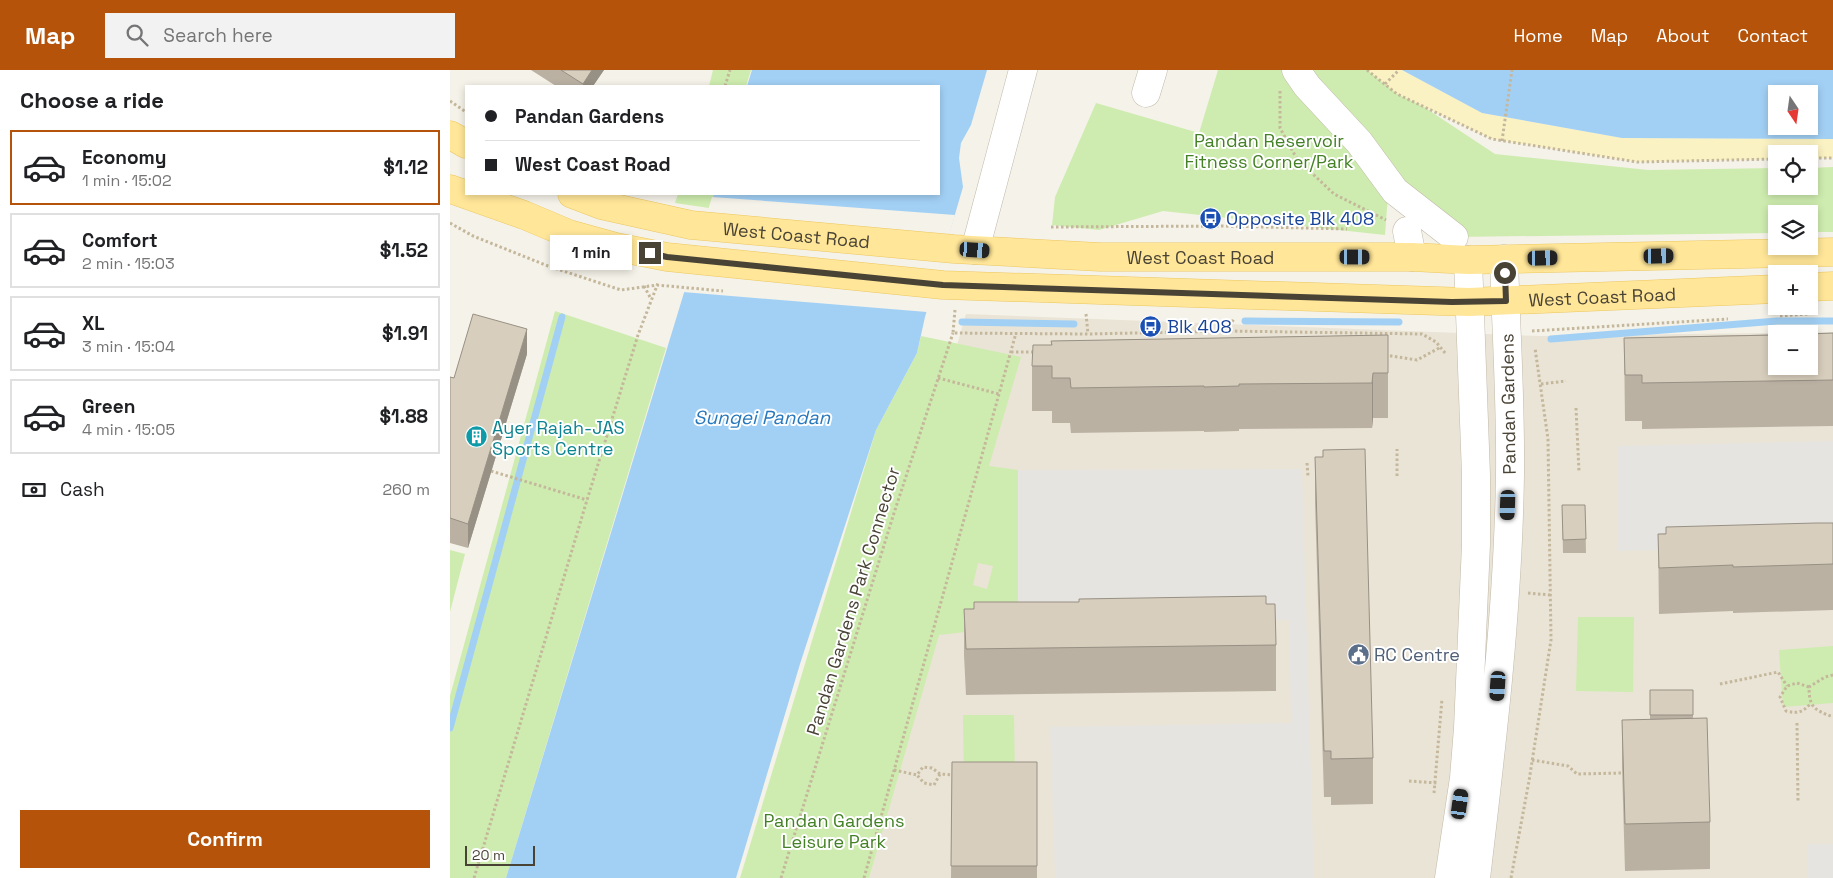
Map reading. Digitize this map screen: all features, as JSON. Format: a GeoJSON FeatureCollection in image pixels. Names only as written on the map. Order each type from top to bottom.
{"type":"FeatureCollection","features":[{"type":"Feature","properties":{"kind":"main road"},"geometry":{"type":"LineString","coordinates":[[450,135],[465,143]]}},
{"type":"Feature","properties":{"kind":"main road","name":"West Coast Road"},"geometry":{"type":"LineString","coordinates":[[450,189],[465,194]]}},
{"type":"Feature","properties":{"kind":"main road","name":"West Coast Road"},"geometry":{"type":"LineString","coordinates":[[467,195],[524,215],[569,234],[616,247],[946,297],[1469,302],[1768,289]]}},
{"type":"Feature","properties":{"kind":"main road","name":"West Coast Road"},"geometry":{"type":"LineString","coordinates":[[575,195],[601,205],[691,226],[964,249],[1100,257],[1412,257],[1468,260],[1833,252]]}},
{"type":"Feature","properties":{"kind":"main road"},"geometry":{"type":"LineString","coordinates":[[1818,287],[1833,286]]}},
{"type":"Feature","properties":{"kind":"street"},"geometry":{"type":"LineString","coordinates":[[964,249],[1023,70]]}},
{"type":"Feature","properties":{"kind":"street"},"geometry":{"type":"LineString","coordinates":[[1288,80],[1307,86],[1359,142],[1395,191],[1454,237]]}},
{"type":"Feature","properties":{"kind":"street"},"geometry":{"type":"LineString","coordinates":[[1407,231],[1412,257]]}},
{"type":"Feature","properties":{"kind":"street","name":"Pandan Gardens"},"geometry":{"type":"LineString","coordinates":[[1476,878],[1496,702],[1505,591],[1510,474],[1504,259]]}},
{"type":"Feature","properties":{"kind":"street","name":"Pandan Gardens"},"geometry":{"type":"LineString","coordinates":[[1449,878],[1464,778],[1476,544],[1476,475],[1468,260]]}},
{"type":"Feature","properties":{"kind":"path"},"geometry":{"type":"LineString","coordinates":[[725,85],[730,70]]}},
{"type":"Feature","properties":{"kind":"path"},"geometry":{"type":"LineString","coordinates":[[1367,70],[1398,94],[1492,139],[1637,162],[1768,159]]}},
{"type":"Feature","properties":{"kind":"path"},"geometry":{"type":"LineString","coordinates":[[1385,84],[1400,70]]}},
{"type":"Feature","properties":{"kind":"path"},"geometry":{"type":"LineString","coordinates":[[1502,141],[1512,70]]}},
{"type":"Feature","properties":{"kind":"path"},"geometry":{"type":"LineString","coordinates":[[1288,80],[1280,128],[1297,159],[1334,194],[1407,231]]}},
{"type":"Feature","properties":{"kind":"path"},"geometry":{"type":"LineString","coordinates":[[450,101],[465,111]]}},
{"type":"Feature","properties":{"kind":"path"},"geometry":{"type":"LineString","coordinates":[[1818,158],[1833,158]]}},
{"type":"Feature","properties":{"kind":"path"},"geometry":{"type":"LineString","coordinates":[[450,223],[474,236],[548,266],[621,290],[657,284],[679,287]]}},
{"type":"Feature","properties":{"kind":"path"},"geometry":{"type":"LineString","coordinates":[[1041,226],[1223,226],[1349,229]]}},
{"type":"Feature","properties":{"kind":"path"},"geometry":{"type":"LineString","coordinates":[[474,878],[638,335],[657,284],[674,257]]}},
{"type":"Feature","properties":{"kind":"path"},"geometry":{"type":"LineString","coordinates":[[644,286],[652,300]]}},
{"type":"Feature","properties":{"kind":"path","name":"Pandan Gardens Park Connector"},"geometry":{"type":"LineString","coordinates":[[781,878],[894,513],[953,333],[955,309],[946,297]]}},
{"type":"Feature","properties":{"kind":"path"},"geometry":{"type":"LineString","coordinates":[[1775,316],[1794,315]]}},
{"type":"Feature","properties":{"kind":"path"},"geometry":{"type":"LineString","coordinates":[[1511,878],[1551,640],[1548,439],[1532,330],[1736,318]]}},
{"type":"Feature","properties":{"kind":"path"},"geometry":{"type":"LineString","coordinates":[[953,333],[1088,334],[1228,331],[1422,334],[1441,347],[1417,360],[1382,354]]}},
{"type":"Feature","properties":{"kind":"path"},"geometry":{"type":"LineString","coordinates":[[864,878],[1016,333]]}},
{"type":"Feature","properties":{"kind":"path"},"geometry":{"type":"LineString","coordinates":[[1011,352],[1039,352]]}},
{"type":"Feature","properties":{"kind":"path"},"geometry":{"type":"LineString","coordinates":[[938,378],[1000,394]]}},
{"type":"Feature","properties":{"kind":"path"},"geometry":{"type":"LineString","coordinates":[[1541,384],[1566,380]]}},
{"type":"Feature","properties":{"kind":"path"},"geometry":{"type":"LineString","coordinates":[[1576,408],[1579,472]]}},
{"type":"Feature","properties":{"kind":"path"},"geometry":{"type":"LineString","coordinates":[[1396,476],[1397,449]]}},
{"type":"Feature","properties":{"kind":"path"},"geometry":{"type":"LineString","coordinates":[[1307,463],[1308,476]]}},
{"type":"Feature","properties":{"kind":"path"},"geometry":{"type":"LineString","coordinates":[[491,471],[587,500]]}},
{"type":"Feature","properties":{"kind":"path"},"geometry":{"type":"LineString","coordinates":[[1720,684],[1778,672],[1787,686]]}},
{"type":"Feature","properties":{"kind":"path"},"geometry":{"type":"LineString","coordinates":[[1809,688],[1825,677],[1833,675]]}},
{"type":"Feature","properties":{"kind":"path"},"geometry":{"type":"LineString","coordinates":[[1809,688],[1798,683],[1787,686],[1780,698],[1786,711],[1796,714],[1805,711],[1811,703]]}},
{"type":"Feature","properties":{"kind":"path"},"geometry":{"type":"LineString","coordinates":[[1809,688],[1809,700],[1816,711],[1833,717]]}},
{"type":"Feature","properties":{"kind":"path"},"geometry":{"type":"LineString","coordinates":[[1797,723],[1798,803]]}},
{"type":"Feature","properties":{"kind":"path"},"geometry":{"type":"LineString","coordinates":[[1532,760],[1568,766],[1577,774],[1622,773]]}},
{"type":"Feature","properties":{"kind":"path"},"geometry":{"type":"LineString","coordinates":[[917,775],[923,767],[932,768],[940,774],[963,775]]}},
{"type":"Feature","properties":{"kind":"path"},"geometry":{"type":"LineString","coordinates":[[894,770],[917,775],[924,783],[934,785],[940,774]]}},
{"type":"Feature","properties":{"kind":"shaded area"},"geometry":{"type":"Polygon","coordinates":[[[966,314],[1540,336],[1768,333],[1768,375],[1818,375],[1818,332],[1833,332],[1833,878],[802,878],[966,314]]]}},
{"type":"Feature","properties":{"kind":"shaded area"},"geometry":{"type":"Polygon","coordinates":[[[1833,441],[1833,546],[1618,551],[1618,446],[1833,441]]]}},
{"type":"Feature","properties":{"kind":"shaded area"},"geometry":{"type":"Polygon","coordinates":[[[1302,469],[1314,878],[1055,878],[1050,727],[1291,723],[1289,620],[1018,626],[1018,470],[1302,469]]]}},
{"type":"Feature","properties":{"kind":"shaded area"},"geometry":{"type":"Polygon","coordinates":[[[1808,844],[1833,844],[1833,878],[1808,878],[1808,844]]]}},
{"type":"Feature","properties":{"kind":"green space"},"geometry":{"type":"Polygon","coordinates":[[[713,70],[751,70],[746,85],[709,85],[713,70]]]}},
{"type":"Feature","properties":{"kind":"green space","name":"Pandan Reservoir Fitness Corner/Park"},"geometry":{"type":"Polygon","coordinates":[[[1218,70],[1368,70],[1495,154],[1648,170],[1768,168],[1768,195],[1818,195],[1818,168],[1833,167],[1833,232],[1818,232],[1818,205],[1768,205],[1768,233],[1454,237],[1388,195],[1385,235],[1163,211],[1099,230],[1052,225],[1055,197],[1096,103],[1199,133],[1218,70]]]}},
{"type":"Feature","properties":{"kind":"green space"},"geometry":{"type":"Polygon","coordinates":[[[678,195],[714,195],[709,208],[675,203],[678,195]]]}},
{"type":"Feature","properties":{"kind":"green space"},"geometry":{"type":"Polygon","coordinates":[[[555,311],[666,348],[506,878],[450,878],[450,696],[555,311]]]}},
{"type":"Feature","properties":{"kind":"green space","name":"Pandan Gardens Leisure Park"},"geometry":{"type":"Polygon","coordinates":[[[921,336],[1021,357],[989,466],[1018,470],[1018,626],[939,635],[869,878],[740,878],[876,430],[917,353],[921,336]],[[978,563],[973,585],[987,589],[993,566],[978,563]]]}},
{"type":"Feature","properties":{"kind":"green space"},"geometry":{"type":"Polygon","coordinates":[[[450,550],[465,554],[450,612],[450,550]]]}},
{"type":"Feature","properties":{"kind":"green space"},"geometry":{"type":"Polygon","coordinates":[[[1578,617],[1634,617],[1633,692],[1576,691],[1578,617]]]}},
{"type":"Feature","properties":{"kind":"green space"},"geometry":{"type":"Polygon","coordinates":[[[1833,646],[1833,703],[1783,707],[1779,650],[1833,646]]]}},
{"type":"Feature","properties":{"kind":"green space"},"geometry":{"type":"Polygon","coordinates":[[[963,715],[1014,715],[1015,781],[964,782],[963,715]]]}},
{"type":"Feature","properties":{"kind":"sand"},"geometry":{"type":"Polygon","coordinates":[[[1367,70],[1402,70],[1482,113],[1622,138],[1833,139],[1833,158],[1818,158],[1818,145],[1768,145],[1768,159],[1637,162],[1492,139],[1397,94],[1367,70]]]}},
{"type":"Feature","properties":{"kind":"water","name":"Sungei Pandan"},"geometry":{"type":"Polygon","coordinates":[[[752,70],[987,70],[971,125],[961,143],[959,158],[963,187],[925,317],[917,353],[876,430],[800,664],[736,878],[506,878],[714,195],[940,195],[940,85],[747,85],[752,70]]]}},
{"type":"Feature","properties":{"kind":"water"},"geometry":{"type":"Polygon","coordinates":[[[1402,70],[1833,70],[1833,139],[1622,138],[1482,113],[1402,70]]]}},
{"type":"Feature","properties":{"kind":"pier"},"geometry":{"type":"Polygon","coordinates":[[[712,197],[955,215],[927,312],[683,292],[712,197]]]}},
{"type":"Feature","properties":{"kind":"building"},"geometry":{"type":"Polygon","coordinates":[[[561,70],[592,70],[583,84],[561,70]]]}},
{"type":"Feature","properties":{"kind":"building","name":"Ayer Rajah-JAS Sports Centre"},"geometry":{"type":"Polygon","coordinates":[[[473,314],[527,329],[468,524],[450,518],[450,377],[454,378],[473,314]]]}},
{"type":"Feature","properties":{"kind":"building"},"geometry":{"type":"Polygon","coordinates":[[[1833,333],[1833,380],[1642,383],[1642,375],[1625,375],[1624,338],[1768,335],[1768,375],[1818,375],[1818,334],[1833,333]]]}},
{"type":"Feature","properties":{"kind":"building"},"geometry":{"type":"Polygon","coordinates":[[[1388,335],[1388,373],[1373,373],[1372,383],[1071,388],[1070,378],[1052,378],[1052,366],[1032,366],[1033,345],[1052,345],[1051,341],[1388,335]]]}},
{"type":"Feature","properties":{"kind":"building"},"geometry":{"type":"Polygon","coordinates":[[[1365,449],[1373,758],[1331,759],[1331,751],[1324,751],[1315,457],[1323,457],[1323,450],[1365,449]]]}},
{"type":"Feature","properties":{"kind":"building"},"geometry":{"type":"Polygon","coordinates":[[[1562,505],[1585,505],[1586,539],[1563,540],[1562,505]]]}},
{"type":"Feature","properties":{"kind":"building"},"geometry":{"type":"Polygon","coordinates":[[[1833,523],[1833,564],[1659,568],[1658,534],[1666,534],[1666,527],[1833,523]]]}},
{"type":"Feature","properties":{"kind":"building"},"geometry":{"type":"Polygon","coordinates":[[[1266,596],[1266,604],[1275,604],[1276,645],[966,649],[964,609],[974,609],[974,602],[1079,602],[1079,599],[1266,596]]]}},
{"type":"Feature","properties":{"kind":"building"},"geometry":{"type":"Polygon","coordinates":[[[1650,690],[1693,690],[1693,715],[1650,715],[1650,690]]]}},
{"type":"Feature","properties":{"kind":"building"},"geometry":{"type":"Polygon","coordinates":[[[1707,718],[1710,822],[1625,824],[1622,720],[1707,718]]]}},
{"type":"Feature","properties":{"kind":"building"},"geometry":{"type":"Polygon","coordinates":[[[952,762],[1037,762],[1037,866],[951,866],[952,762]]]}},
{"type":"Feature","properties":{"kind":"waterway"},"geometry":{"type":"LineString","coordinates":[[450,728],[562,317]]}},
{"type":"Feature","properties":{"kind":"waterway"},"geometry":{"type":"LineString","coordinates":[[1245,321],[1399,322]]}},
{"type":"Feature","properties":{"kind":"waterway"},"geometry":{"type":"LineString","coordinates":[[1551,339],[1777,321],[1833,321]]}},
{"type":"Feature","properties":{"kind":"waterway"},"geometry":{"type":"LineString","coordinates":[[962,322],[1074,324]]}},
{"type":"Feature","properties":{"kind":"place","name":"Opposite Blk 408"},"geometry":{"type":"Point","coordinates":[1210,218]}},
{"type":"Feature","properties":{"kind":"place","name":"Blk 408"},"geometry":{"type":"Point","coordinates":[1151,326]}},
{"type":"Feature","properties":{"kind":"place","name":"Ayer Rajah-JAS Sports Centre"},"geometry":{"type":"Point","coordinates":[476,437]}},
{"type":"Feature","properties":{"kind":"place","name":"RC Centre"},"geometry":{"type":"Point","coordinates":[1358,654]}},
{"type":"Feature","properties":{"kind":"route"},"geometry":{"type":"LineString","coordinates":[[650,253],[667,257],[943,285],[1452,302],[1506,301],[1505,273]]}}]}
